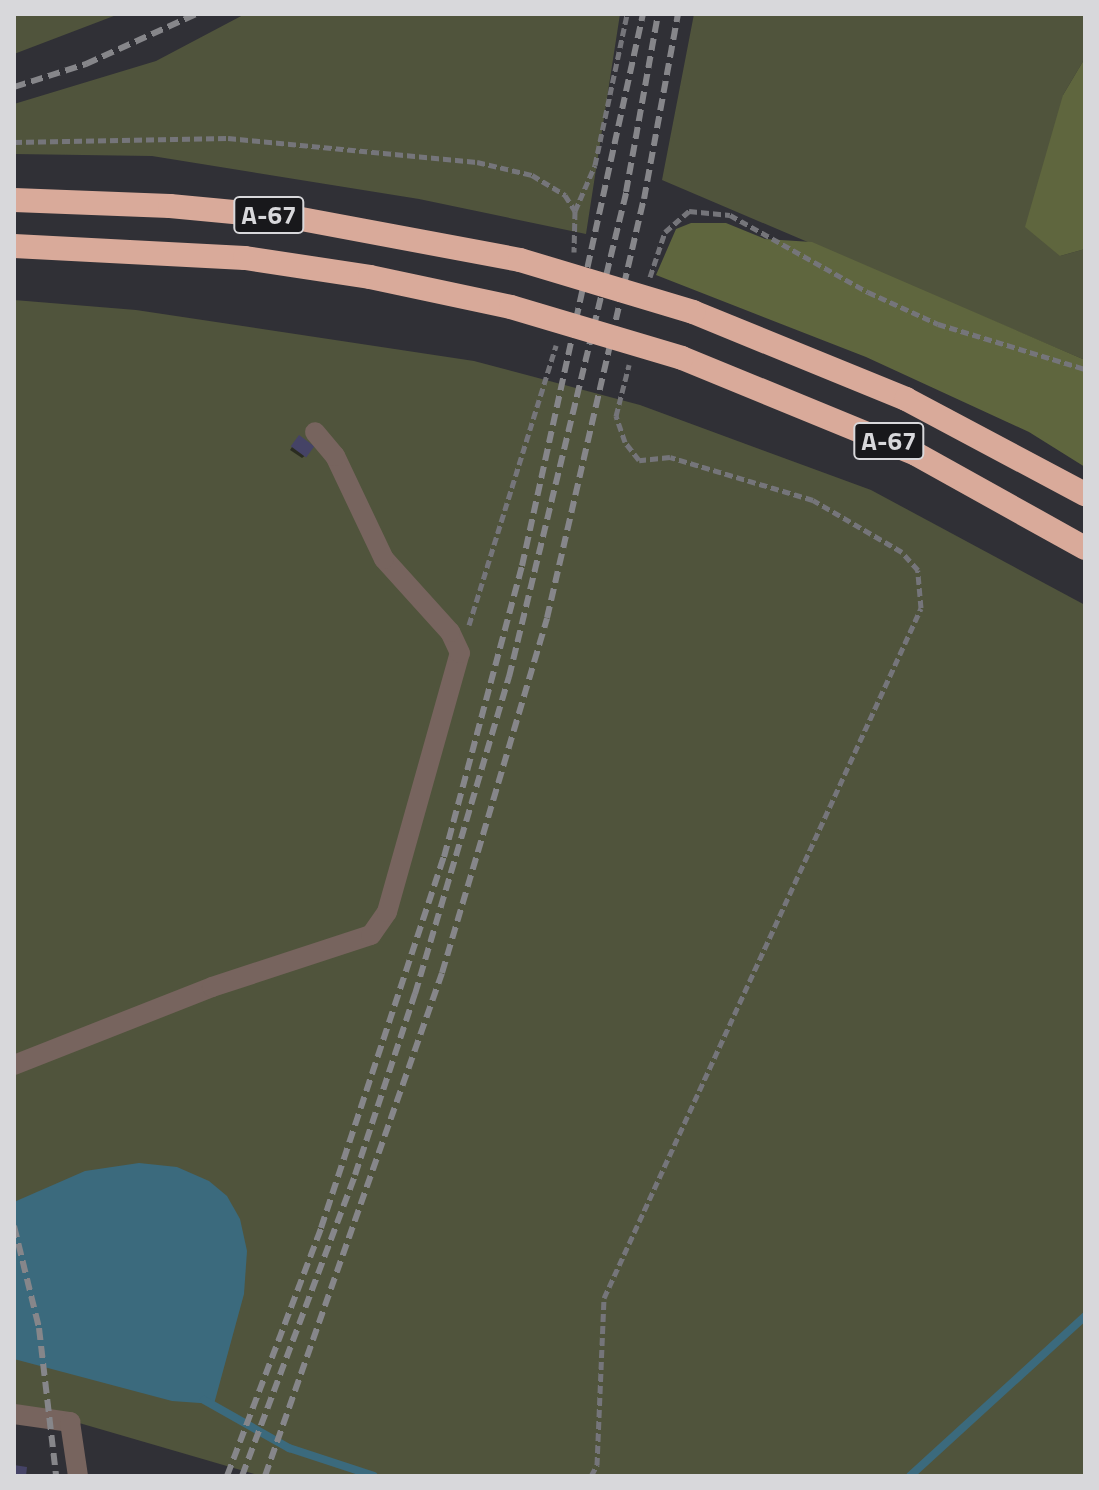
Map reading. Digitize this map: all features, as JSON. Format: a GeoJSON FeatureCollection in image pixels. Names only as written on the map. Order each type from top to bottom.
{"type":"FeatureCollection","features":[{"type":"Feature","properties":{"kind":"highway","name":"A-67"},"geometry":{"type":"LineString","coordinates":[[14,200],[170,206],[296,218],[520,260],[693,312],[891,392],[1085,494]]}},
{"type":"Feature","properties":{"kind":"highway","name":"A-67"},"geometry":{"type":"LineString","coordinates":[[14,246],[165,251],[276,262],[511,307],[682,358],[916,454],[1085,548]]}},
{"type":"Feature","properties":{"kind":"street"},"geometry":{"type":"LineString","coordinates":[[14,1065],[212,987],[371,935],[387,912],[460,653],[450,632],[384,559],[335,456],[315,432]]}},
{"type":"Feature","properties":{"kind":"street"},"geometry":{"type":"LineString","coordinates":[[14,1414],[70,1422],[78,1476]]}},
{"type":"Feature","properties":{"kind":"path"},"geometry":{"type":"LineString","coordinates":[[575,211],[595,165],[627,14]]}},
{"type":"Feature","properties":{"kind":"path"},"geometry":{"type":"LineString","coordinates":[[648,285],[665,232],[689,211],[730,215],[868,292],[938,324],[1085,369]]}},
{"type":"Feature","properties":{"kind":"path"},"geometry":{"type":"LineString","coordinates":[[591,1476],[597,1465],[604,1298],[921,608],[918,570],[902,552],[813,500],[670,457],[639,460],[625,442],[616,416],[631,355]]}},
{"type":"Feature","properties":{"kind":"green space"},"geometry":{"type":"Polygon","coordinates":[[[14,14],[119,14],[14,54],[14,14]]]}},
{"type":"Feature","properties":{"kind":"green space"},"geometry":{"type":"Polygon","coordinates":[[[245,14],[620,14],[586,234],[419,199],[152,156],[14,154],[14,104],[156,61],[245,14]]]}},
{"type":"Feature","properties":{"kind":"green space"},"geometry":{"type":"Polygon","coordinates":[[[694,14],[1085,14],[1085,58],[1063,95],[1060,256],[1085,249],[1085,360],[662,180],[694,14]]]}},
{"type":"Feature","properties":{"kind":"green space"},"geometry":{"type":"Polygon","coordinates":[[[1085,58],[1085,249],[1060,256],[1025,227],[1063,95],[1085,58]]]}},
{"type":"Feature","properties":{"kind":"green space"},"geometry":{"type":"Polygon","coordinates":[[[691,223],[726,223],[765,239],[812,242],[1085,360],[1085,467],[1029,432],[866,357],[656,275],[676,229],[691,223]]]}},
{"type":"Feature","properties":{"kind":"green space"},"geometry":{"type":"Polygon","coordinates":[[[14,300],[136,310],[474,361],[640,405],[871,490],[1085,605],[1085,1476],[261,1476],[14,1404],[14,300]]]}},
{"type":"Feature","properties":{"kind":"water"},"geometry":{"type":"Polygon","coordinates":[[[139,1163],[177,1167],[209,1181],[227,1196],[240,1219],[247,1251],[244,1294],[214,1404],[172,1401],[14,1359],[14,1202],[85,1171],[139,1163]]]}},
{"type":"Feature","properties":{"kind":"building"},"geometry":{"type":"Polygon","coordinates":[[[299,435],[314,446],[306,457],[291,446],[299,435]]]}},
{"type":"Feature","properties":{"kind":"building"},"geometry":{"type":"Polygon","coordinates":[[[14,1465],[27,1467],[26,1476],[14,1476],[14,1465]]]}},
{"type":"Feature","properties":{"kind":"waterway"},"geometry":{"type":"LineString","coordinates":[[910,1476],[1085,1316]]}},
{"type":"Feature","properties":{"kind":"waterway"},"geometry":{"type":"LineString","coordinates":[[204,1400],[289,1448],[374,1476]]}},
{"type":"Feature","properties":{"kind":"railway"},"geometry":{"type":"LineString","coordinates":[[14,87],[86,64],[196,14]]}},
{"type":"Feature","properties":{"kind":"railway"},"geometry":{"type":"LineString","coordinates":[[227,1476],[321,1228],[444,857],[522,566],[643,14]]}},
{"type":"Feature","properties":{"kind":"railway"},"geometry":{"type":"LineString","coordinates":[[242,1476],[355,1175],[415,994],[509,677],[626,192],[658,14]]}},
{"type":"Feature","properties":{"kind":"railway"},"geometry":{"type":"LineString","coordinates":[[265,1476],[442,973],[547,618],[644,199],[678,14]]}},
{"type":"Feature","properties":{"kind":"railway"},"geometry":{"type":"LineString","coordinates":[[14,1226],[39,1328],[56,1476]]}}]}
